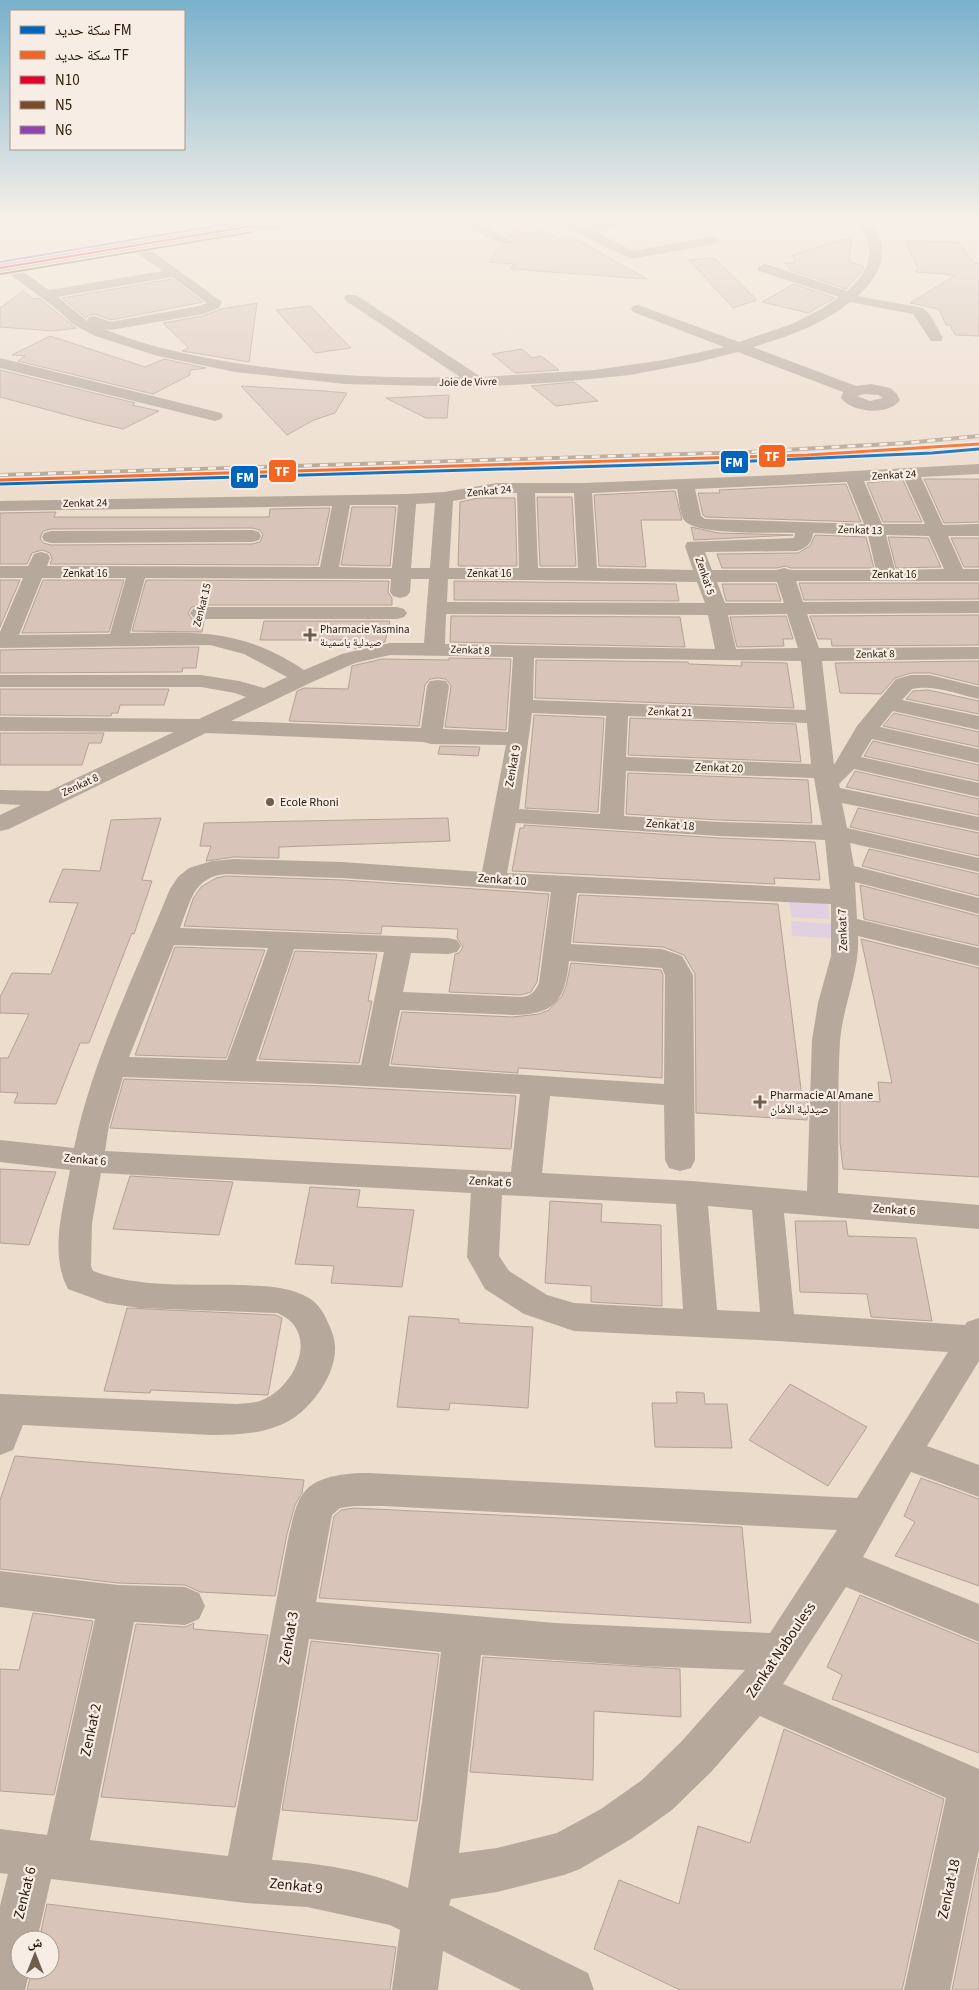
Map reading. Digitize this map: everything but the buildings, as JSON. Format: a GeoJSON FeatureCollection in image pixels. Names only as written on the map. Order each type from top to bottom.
{"type":"FeatureCollection","features":[{"type":"Feature","properties":{"kind":"street","name":"Joie de Vivre"},"geometry":{"type":"LineString","coordinates":[[66,312],[78,322],[116,339],[161,353],[210,363],[314,378],[424,383],[544,380],[604,374],[690,360],[740,347],[801,325],[825,312]]}},
{"type":"Feature","properties":{"kind":"street"},"geometry":{"type":"LineString","coordinates":[[77,312],[102,324],[111,326],[192,312]]}},
{"type":"Feature","properties":{"kind":"street"},"geometry":{"type":"LineString","coordinates":[[372,312],[478,382]]}},
{"type":"Feature","properties":{"kind":"street"},"geometry":{"type":"LineString","coordinates":[[646,312],[855,391]]}},
{"type":"Feature","properties":{"kind":"street"},"geometry":{"type":"LineString","coordinates":[[919,312],[926,319],[936,338]]}},
{"type":"Feature","properties":{"kind":"street"},"geometry":{"type":"LineString","coordinates":[[0,363],[214,416]]}},
{"type":"Feature","properties":{"kind":"street","name":"Zenkat 24"},"geometry":{"type":"LineString","coordinates":[[0,506],[444,497],[487,490],[854,477],[979,469]]}},
{"type":"Feature","properties":{"kind":"street"},"geometry":{"type":"LineString","coordinates":[[911,474],[956,574]]}},
{"type":"Feature","properties":{"kind":"street"},"geometry":{"type":"LineString","coordinates":[[854,477],[876,531],[887,574]]}},
{"type":"Feature","properties":{"kind":"street"},"geometry":{"type":"LineString","coordinates":[[685,484],[691,512],[695,521],[687,530],[688,540],[694,546]]}},
{"type":"Feature","properties":{"kind":"street"},"geometry":{"type":"LineString","coordinates":[[526,488],[529,574]]}},
{"type":"Feature","properties":{"kind":"street"},"geometry":{"type":"LineString","coordinates":[[583,488],[588,574]]}},
{"type":"Feature","properties":{"kind":"street"},"geometry":{"type":"LineString","coordinates":[[434,649],[444,497]]}},
{"type":"Feature","properties":{"kind":"street"},"geometry":{"type":"LineString","coordinates":[[390,649],[402,574],[407,498]]}},
{"type":"Feature","properties":{"kind":"street"},"geometry":{"type":"LineString","coordinates":[[329,574],[342,500]]}},
{"type":"Feature","properties":{"kind":"street"},"geometry":{"type":"LineString","coordinates":[[243,574],[262,501]]}},
{"type":"Feature","properties":{"kind":"street"},"geometry":{"type":"LineString","coordinates":[[67,504],[3,642],[195,638],[226,641],[268,656],[302,678]]}},
{"type":"Feature","properties":{"kind":"street","name":"Zenkat 13"},"geometry":{"type":"LineString","coordinates":[[695,521],[709,525],[742,525],[804,535],[876,531],[979,530]]}},
{"type":"Feature","properties":{"kind":"street"},"geometry":{"type":"LineString","coordinates":[[804,535],[817,546],[822,563]]}},
{"type":"Feature","properties":{"kind":"street","name":"Zenkat 5"},"geometry":{"type":"LineString","coordinates":[[727,655],[717,609],[694,546],[794,545],[804,535]]}},
{"type":"Feature","properties":{"kind":"street"},"geometry":{"type":"LineString","coordinates":[[51,537],[252,536]]}},
{"type":"Feature","properties":{"kind":"street","name":"Zenkat 16"},"geometry":{"type":"LineString","coordinates":[[0,572],[138,574],[205,593],[243,574],[438,573],[704,576],[784,574],[822,563],[887,574],[979,574]]}},
{"type":"Feature","properties":{"kind":"street"},"geometry":{"type":"LineString","coordinates":[[118,641],[138,574]]}},
{"type":"Feature","properties":{"kind":"street","name":"Zenkat 7"},"geometry":{"type":"LineString","coordinates":[[784,574],[811,655],[826,782],[842,871],[844,956],[832,1002],[826,1040],[822,1204]]}},
{"type":"Feature","properties":{"kind":"street"},"geometry":{"type":"LineString","coordinates":[[205,593],[397,612]]}},
{"type":"Feature","properties":{"kind":"street","name":"Zenkat 15"},"geometry":{"type":"LineString","coordinates":[[195,638],[205,593]]}},
{"type":"Feature","properties":{"kind":"street"},"geometry":{"type":"LineString","coordinates":[[438,608],[795,609],[979,607]]}},
{"type":"Feature","properties":{"kind":"street","name":"Zenkat 8"},"geometry":{"type":"LineString","coordinates":[[0,824],[302,678],[349,658],[390,649],[727,655],[979,653]]}},
{"type":"Feature","properties":{"kind":"street","name":"Zenkat 9"},"geometry":{"type":"LineString","coordinates":[[493,879],[518,739],[525,676],[523,652]]}},
{"type":"Feature","properties":{"kind":"street"},"geometry":{"type":"LineString","coordinates":[[0,681],[201,680],[239,686],[265,696]]}},
{"type":"Feature","properties":{"kind":"street"},"geometry":{"type":"LineString","coordinates":[[826,782],[836,776],[848,761],[865,731],[904,684],[909,681],[926,682],[979,693]]}},
{"type":"Feature","properties":{"kind":"street"},"geometry":{"type":"LineString","coordinates":[[431,737],[438,686]]}},
{"type":"Feature","properties":{"kind":"street"},"geometry":{"type":"LineString","coordinates":[[889,704],[979,724]]}},
{"type":"Feature","properties":{"kind":"street","name":"Zenkat 21"},"geometry":{"type":"LineString","coordinates":[[522,706],[818,717]]}},
{"type":"Feature","properties":{"kind":"street"},"geometry":{"type":"LineString","coordinates":[[612,821],[617,710]]}},
{"type":"Feature","properties":{"kind":"street"},"geometry":{"type":"LineString","coordinates":[[0,724],[204,726],[431,737],[518,739]]}},
{"type":"Feature","properties":{"kind":"street"},"geometry":{"type":"LineString","coordinates":[[865,731],[979,756]]}},
{"type":"Feature","properties":{"kind":"street"},"geometry":{"type":"LineString","coordinates":[[848,761],[979,790]]}},
{"type":"Feature","properties":{"kind":"street","name":"Zenkat 20"},"geometry":{"type":"LineString","coordinates":[[616,764],[826,782],[979,824]]}},
{"type":"Feature","properties":{"kind":"street"},"geometry":{"type":"LineString","coordinates":[[0,797],[53,798]]}},
{"type":"Feature","properties":{"kind":"street","name":"Zenkat 18"},"geometry":{"type":"LineString","coordinates":[[505,815],[836,833],[979,865]]}},
{"type":"Feature","properties":{"kind":"street","name":"Zenkat 10"},"geometry":{"type":"LineString","coordinates":[[4,1419],[117,1415],[239,1419],[272,1412],[288,1400],[307,1382],[317,1360],[317,1337],[309,1318],[298,1307],[277,1300],[138,1295],[106,1290],[80,1280],[75,1266],[74,1245],[86,1161],[111,1067],[187,881],[206,869],[218,866],[342,870],[565,884],[842,897]]}},
{"type":"Feature","properties":{"kind":"street"},"geometry":{"type":"LineString","coordinates":[[842,871],[979,906]]}},
{"type":"Feature","properties":{"kind":"street"},"geometry":{"type":"LineString","coordinates":[[388,1000],[480,1005],[533,1005],[550,994],[558,952],[565,884]]}},
{"type":"Feature","properties":{"kind":"street"},"geometry":{"type":"LineString","coordinates":[[844,924],[979,957]]}},
{"type":"Feature","properties":{"kind":"street"},"geometry":{"type":"LineString","coordinates":[[164,936],[448,946]]}},
{"type":"Feature","properties":{"kind":"street"},"geometry":{"type":"LineString","coordinates":[[238,1071],[284,940]]}},
{"type":"Feature","properties":{"kind":"street"},"geometry":{"type":"LineString","coordinates":[[373,1076],[399,944]]}},
{"type":"Feature","properties":{"kind":"street"},"geometry":{"type":"LineString","coordinates":[[558,952],[662,958],[673,962],[679,975],[680,1160]]}},
{"type":"Feature","properties":{"kind":"street"},"geometry":{"type":"LineString","coordinates":[[111,1067],[536,1084],[679,1096]]}},
{"type":"Feature","properties":{"kind":"street"},"geometry":{"type":"LineString","coordinates":[[525,1184],[536,1084]]}},
{"type":"Feature","properties":{"kind":"street","name":"Zenkat 6"},"geometry":{"type":"LineString","coordinates":[[0,1151],[86,1161],[691,1193],[979,1217]]}},
{"type":"Feature","properties":{"kind":"street"},"geometry":{"type":"LineString","coordinates":[[487,1182],[483,1257],[497,1280],[536,1305],[574,1317],[778,1327],[973,1349]]}},
{"type":"Feature","properties":{"kind":"street"},"geometry":{"type":"LineString","coordinates":[[691,1193],[701,1324]]}},
{"type":"Feature","properties":{"kind":"street"},"geometry":{"type":"LineString","coordinates":[[766,1200],[778,1327]]}},
{"type":"Feature","properties":{"kind":"street","name":"Zenkat Nabouless"},"geometry":{"type":"LineString","coordinates":[[428,1898],[529,1863],[564,1853],[590,1840],[657,1795],[696,1757],[754,1692],[838,1565],[903,1453],[973,1349]]}},
{"type":"Feature","properties":{"kind":"street"},"geometry":{"type":"LineString","coordinates":[[903,1453],[979,1481]]}},
{"type":"Feature","properties":{"kind":"street","name":"Zenkat 3"},"geometry":{"type":"LineString","coordinates":[[246,1881],[308,1534],[313,1515],[320,1501],[332,1494],[353,1489],[866,1515]]}},
{"type":"Feature","properties":{"kind":"street"},"geometry":{"type":"LineString","coordinates":[[838,1565],[979,1623]]}},
{"type":"Feature","properties":{"kind":"street"},"geometry":{"type":"LineString","coordinates":[[0,1589],[118,1603],[185,1606]]}},
{"type":"Feature","properties":{"kind":"street","name":"Zenkat 2"},"geometry":{"type":"LineString","coordinates":[[33,1854],[118,1603]]}},
{"type":"Feature","properties":{"kind":"street"},"geometry":{"type":"LineString","coordinates":[[292,1618],[463,1635],[780,1653]]}},
{"type":"Feature","properties":{"kind":"street"},"geometry":{"type":"LineString","coordinates":[[415,1990],[444,1802],[463,1635]]}},
{"type":"Feature","properties":{"kind":"street"},"geometry":{"type":"LineString","coordinates":[[754,1692],[974,1789]]}},
{"type":"Feature","properties":{"kind":"street","name":"Zenkat 18"},"geometry":{"type":"LineString","coordinates":[[927,1990],[974,1789]]}},
{"type":"Feature","properties":{"kind":"street","name":"Zenkat 9"},"geometry":{"type":"LineString","coordinates":[[33,1854],[246,1881],[308,1886],[391,1903],[428,1898],[572,1990]]}},
{"type":"Feature","properties":{"kind":"street","name":"Zenkat 6"},"geometry":{"type":"LineString","coordinates":[[2,1990],[33,1854]]}},
{"type":"Feature","properties":{"kind":"shaded area"},"geometry":{"type":"Polygon","coordinates":[[[788,897],[827,899],[830,919],[792,917],[788,897]]]}},
{"type":"Feature","properties":{"kind":"shaded area"},"geometry":{"type":"Polygon","coordinates":[[[791,921],[831,924],[834,938],[792,936],[791,921]]]}},
{"type":"Feature","properties":{"kind":"railway"},"geometry":{"type":"LineString","coordinates":[[0,475],[749,452],[906,443],[979,436]]}},
{"type":"Feature","properties":{"kind":"rail line","name":"TF"},"geometry":{"type":"LineString","coordinates":[[0,480],[808,455],[979,444]]}},
{"type":"Feature","properties":{"kind":"rail line","name":"FM"},"geometry":{"type":"LineString","coordinates":[[0,484],[707,463],[932,453],[979,449]]}},
{"type":"Feature","properties":{"kind":"place","name":"Pharmacie Yasmina صيدلية ياسمينة"},"geometry":{"type":"Point","coordinates":[310,635]}},
{"type":"Feature","properties":{"kind":"place","name":"Ecole Rhoni"},"geometry":{"type":"Point","coordinates":[270,802]}},
{"type":"Feature","properties":{"kind":"place","name":"Pharmacie Al Amane صيدلية الأمان"},"geometry":{"type":"Point","coordinates":[760,1102]}}]}
